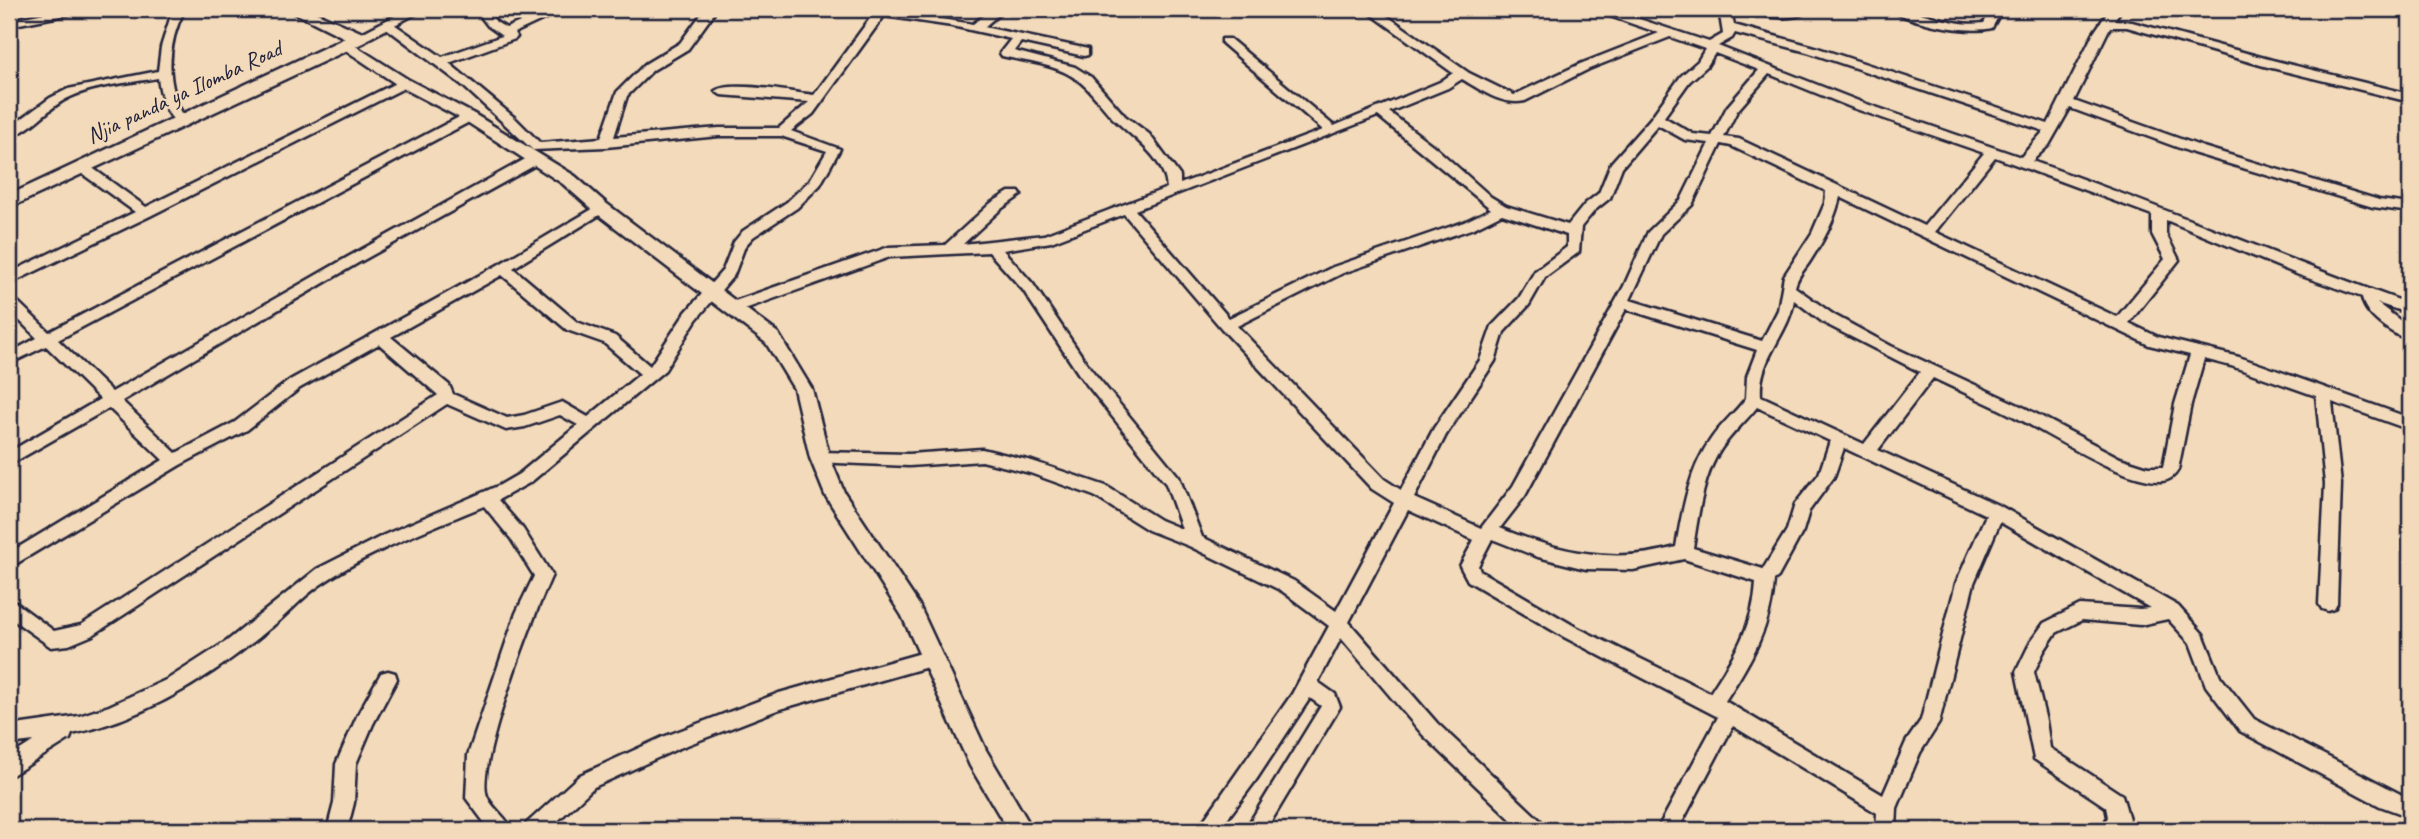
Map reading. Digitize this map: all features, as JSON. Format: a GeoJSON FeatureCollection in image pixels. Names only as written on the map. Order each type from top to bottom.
{"type":"FeatureCollection","features":[{"type":"Feature","properties":{"kind":"main road"},"geometry":{"type":"LineString","coordinates":[[295,9],[352,41]]}},
{"type":"Feature","properties":{"kind":"main road","name":"Njia panda ya Ilomba Road"},"geometry":{"type":"LineString","coordinates":[[9,202],[352,41]]}},
{"type":"Feature","properties":{"kind":"street"},"geometry":{"type":"LineString","coordinates":[[9,23],[81,9]]}},
{"type":"Feature","properties":{"kind":"street"},"geometry":{"type":"LineString","coordinates":[[179,9],[166,47],[162,74],[173,110],[180,120]]}},
{"type":"Feature","properties":{"kind":"street","name":"Njia panda ya Ilomba Road"},"geometry":{"type":"LineString","coordinates":[[352,41],[418,9]]}},
{"type":"Feature","properties":{"kind":"street"},"geometry":{"type":"LineString","coordinates":[[442,61],[511,37],[492,24],[481,9]]}},
{"type":"Feature","properties":{"kind":"street"},"geometry":{"type":"LineString","coordinates":[[606,143],[621,95],[649,67],[684,46],[711,9]]}},
{"type":"Feature","properties":{"kind":"street"},"geometry":{"type":"LineString","coordinates":[[975,28],[999,9]]}},
{"type":"Feature","properties":{"kind":"street"},"geometry":{"type":"LineString","coordinates":[[1599,9],[1711,47],[2160,212],[2369,297],[2410,309]]}},
{"type":"Feature","properties":{"kind":"street"},"geometry":{"type":"LineString","coordinates":[[1727,19],[1756,9],[1791,15],[1806,9]]}},
{"type":"Feature","properties":{"kind":"street"},"geometry":{"type":"LineString","coordinates":[[1896,9],[1954,24],[1982,28],[1988,26],[1996,11],[2003,9]]}},
{"type":"Feature","properties":{"kind":"street"},"geometry":{"type":"LineString","coordinates":[[1377,10],[1462,73],[1501,96],[1515,99],[1529,96],[1556,79],[1667,34]]}},
{"type":"Feature","properties":{"kind":"street"},"geometry":{"type":"LineString","coordinates":[[505,33],[555,11]]}},
{"type":"Feature","properties":{"kind":"street"},"geometry":{"type":"LineString","coordinates":[[782,132],[792,127],[818,99],[882,11],[1084,52]]}},
{"type":"Feature","properties":{"kind":"street"},"geometry":{"type":"LineString","coordinates":[[2024,163],[2030,153],[2044,142],[2067,103],[2099,34],[2112,16],[2128,24],[2268,63],[2410,98]]}},
{"type":"Feature","properties":{"kind":"street"},"geometry":{"type":"LineString","coordinates":[[1208,830],[1249,774],[1307,685],[1440,432],[1487,361],[1497,330],[1524,301],[1539,274],[1574,249],[1574,232],[1578,220],[1611,186],[1616,166],[1657,119],[1685,79],[1703,63],[1711,47],[1728,36],[1727,19]]}},
{"type":"Feature","properties":{"kind":"street"},"geometry":{"type":"LineString","coordinates":[[1727,19],[1973,107],[2050,129]]}},
{"type":"Feature","properties":{"kind":"street"},"geometry":{"type":"LineString","coordinates":[[9,735],[71,728],[136,706],[171,689],[261,626],[305,585],[324,573],[375,547],[487,499],[525,478],[667,358],[691,316],[729,272],[739,245],[748,234],[792,205],[815,182],[834,149],[782,132],[719,132],[606,143],[533,146],[517,126],[442,61],[387,24]]}},
{"type":"Feature","properties":{"kind":"street"},"geometry":{"type":"LineString","coordinates":[[1019,37],[1006,53],[1080,75],[1121,119],[1144,137],[1173,176],[1174,191]]}},
{"type":"Feature","properties":{"kind":"street"},"geometry":{"type":"LineString","coordinates":[[352,41],[404,83],[469,117],[569,180],[601,208],[772,338],[803,389],[820,458],[835,495],[911,611],[978,758],[1021,830]]}},
{"type":"Feature","properties":{"kind":"street"},"geometry":{"type":"LineString","coordinates":[[1226,41],[1332,131]]}},
{"type":"Feature","properties":{"kind":"street"},"geometry":{"type":"LineString","coordinates":[[1767,69],[1731,110],[1687,202],[1655,232],[1622,303],[1511,506],[1487,534],[1469,562],[1470,570],[1474,576],[1580,638],[1721,709],[1888,808]]}},
{"type":"Feature","properties":{"kind":"street"},"geometry":{"type":"LineString","coordinates":[[734,307],[808,282],[872,256],[904,250],[993,247],[1035,242],[1128,210],[1332,131],[1444,85],[1462,73]]}},
{"type":"Feature","properties":{"kind":"street"},"geometry":{"type":"LineString","coordinates":[[9,133],[28,123],[43,109],[68,94],[162,74]]}},
{"type":"Feature","properties":{"kind":"street"},"geometry":{"type":"LineString","coordinates":[[9,279],[145,214],[404,83]]}},
{"type":"Feature","properties":{"kind":"street"},"geometry":{"type":"LineString","coordinates":[[721,91],[745,90],[818,99]]}},
{"type":"Feature","properties":{"kind":"street"},"geometry":{"type":"LineString","coordinates":[[1393,122],[1393,115],[1399,103]]}},
{"type":"Feature","properties":{"kind":"street"},"geometry":{"type":"LineString","coordinates":[[2067,103],[2198,150],[2378,204],[2410,208]]}},
{"type":"Feature","properties":{"kind":"street"},"geometry":{"type":"LineString","coordinates":[[1380,111],[1430,150],[1468,186],[1501,209],[1574,232]]}},
{"type":"Feature","properties":{"kind":"street"},"geometry":{"type":"LineString","coordinates":[[9,359],[469,117]]}},
{"type":"Feature","properties":{"kind":"street"},"geometry":{"type":"LineString","coordinates":[[1657,119],[1690,137],[1734,142],[1838,195],[2166,345],[2199,351],[2410,424]]}},
{"type":"Feature","properties":{"kind":"street"},"geometry":{"type":"LineString","coordinates":[[1926,233],[1992,152]]}},
{"type":"Feature","properties":{"kind":"street"},"geometry":{"type":"LineString","coordinates":[[9,459],[353,260],[534,160]]}},
{"type":"Feature","properties":{"kind":"street"},"geometry":{"type":"LineString","coordinates":[[82,167],[145,214]]}},
{"type":"Feature","properties":{"kind":"street"},"geometry":{"type":"LineString","coordinates":[[950,248],[996,206],[1014,195]]}},
{"type":"Feature","properties":{"kind":"street"},"geometry":{"type":"LineString","coordinates":[[1684,552],[1703,471],[1712,451],[1732,422],[1754,399],[1754,372],[1764,346],[1784,314],[1790,277],[1807,256],[1838,195]]}},
{"type":"Feature","properties":{"kind":"street"},"geometry":{"type":"LineString","coordinates":[[9,561],[174,461],[241,426],[295,384],[503,268],[601,208]]}},
{"type":"Feature","properties":{"kind":"street"},"geometry":{"type":"LineString","coordinates":[[1227,325],[1338,270],[1469,225],[1501,209]]}},
{"type":"Feature","properties":{"kind":"street"},"geometry":{"type":"LineString","coordinates":[[1128,210],[1227,325],[1378,484],[1405,501],[1533,550],[1574,562],[1606,565],[1666,558],[1684,552],[1729,568],[1765,576],[1772,572],[1795,531],[1801,509],[1826,477],[1839,438]]}},
{"type":"Feature","properties":{"kind":"street"},"geometry":{"type":"LineString","coordinates":[[2120,324],[2172,260],[2159,234],[2160,212]]}},
{"type":"Feature","properties":{"kind":"street"},"geometry":{"type":"LineString","coordinates":[[993,247],[1028,286],[1085,372],[1173,481],[1195,541]]}},
{"type":"Feature","properties":{"kind":"street"},"geometry":{"type":"LineString","coordinates":[[503,268],[572,326],[583,333],[600,334],[610,340],[650,375]]}},
{"type":"Feature","properties":{"kind":"street"},"geometry":{"type":"LineString","coordinates":[[1790,290],[1829,318],[1929,372],[2019,412],[2114,462],[2148,473],[2163,475],[2170,470],[2183,404],[2199,351]]}},
{"type":"Feature","properties":{"kind":"street"},"geometry":{"type":"LineString","coordinates":[[2369,297],[2374,310],[2410,335]]}},
{"type":"Feature","properties":{"kind":"street"},"geometry":{"type":"LineString","coordinates":[[9,302],[174,461]]}},
{"type":"Feature","properties":{"kind":"street"},"geometry":{"type":"LineString","coordinates":[[1622,303],[1764,346]]}},
{"type":"Feature","properties":{"kind":"street"},"geometry":{"type":"LineString","coordinates":[[1784,314],[1829,318]]}},
{"type":"Feature","properties":{"kind":"street"},"geometry":{"type":"LineString","coordinates":[[381,337],[444,389],[446,397]]}},
{"type":"Feature","properties":{"kind":"street"},"geometry":{"type":"LineString","coordinates":[[1866,453],[1929,372]]}},
{"type":"Feature","properties":{"kind":"street"},"geometry":{"type":"LineString","coordinates":[[2324,395],[2333,484],[2328,604]]}},
{"type":"Feature","properties":{"kind":"street"},"geometry":{"type":"LineString","coordinates":[[446,397],[506,424],[525,421],[562,408],[589,425]]}},
{"type":"Feature","properties":{"kind":"street"},"geometry":{"type":"LineString","coordinates":[[9,607],[51,639],[69,637],[87,630],[446,397]]}},
{"type":"Feature","properties":{"kind":"street"},"geometry":{"type":"LineString","coordinates":[[1754,399],[1996,512],[2172,611],[2197,639],[2213,680],[2247,725],[2387,799],[2410,808]]}},
{"type":"Feature","properties":{"kind":"street"},"geometry":{"type":"LineString","coordinates":[[820,458],[909,460],[982,455],[1032,467],[1090,487],[1154,525],[1195,541],[1287,586],[1340,624],[1430,729],[1535,830]]}},
{"type":"Feature","properties":{"kind":"street"},"geometry":{"type":"LineString","coordinates":[[487,499],[517,534],[543,575],[525,613],[478,755],[476,798],[502,830]]}},
{"type":"Feature","properties":{"kind":"street"},"geometry":{"type":"LineString","coordinates":[[1886,830],[1888,808],[1913,748],[1930,723],[1965,583],[1996,512]]}},
{"type":"Feature","properties":{"kind":"street"},"geometry":{"type":"LineString","coordinates":[[1667,830],[1756,631],[1765,601],[1765,576]]}},
{"type":"Feature","properties":{"kind":"street"},"geometry":{"type":"LineString","coordinates":[[2109,830],[2119,819],[2115,802],[2041,753],[2037,721],[2025,671],[2050,628],[2080,612],[2140,618],[2172,611]]}},
{"type":"Feature","properties":{"kind":"street"},"geometry":{"type":"LineString","coordinates":[[534,830],[579,786],[670,743],[779,701],[932,658]]}},
{"type":"Feature","properties":{"kind":"street"},"geometry":{"type":"LineString","coordinates":[[337,830],[344,803],[346,764],[365,720],[388,679]]}},
{"type":"Feature","properties":{"kind":"street"},"geometry":{"type":"LineString","coordinates":[[1255,830],[1331,707],[1328,700],[1307,685]]}},
{"type":"Feature","properties":{"kind":"street"},"geometry":{"type":"LineString","coordinates":[[9,768],[71,728]]}}]}
